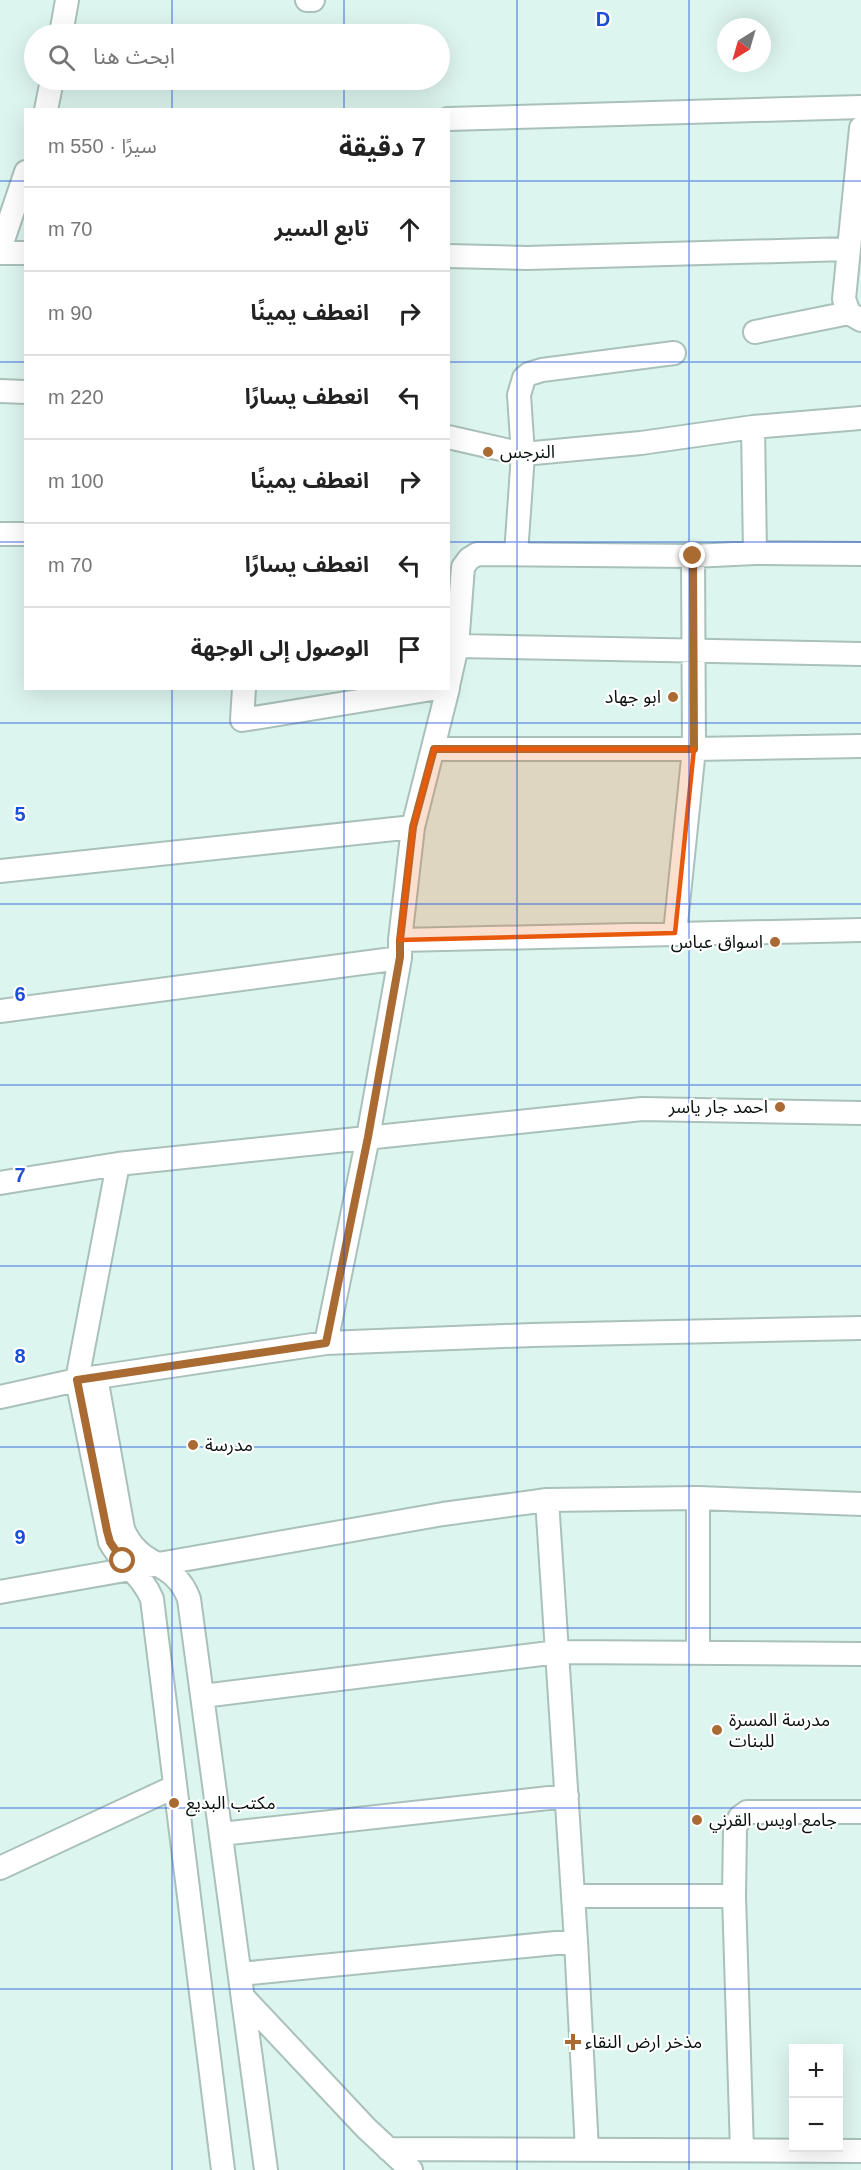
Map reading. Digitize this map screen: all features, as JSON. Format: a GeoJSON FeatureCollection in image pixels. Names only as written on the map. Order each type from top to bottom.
{"type":"FeatureCollection","features":[{"type":"Feature","properties":{"kind":"street"},"geometry":{"type":"LineString","coordinates":[[63,24],[67,0]]}},
{"type":"Feature","properties":{"kind":"street"},"geometry":{"type":"LineString","coordinates":[[308,0],[313,0]]}},
{"type":"Feature","properties":{"kind":"street"},"geometry":{"type":"LineString","coordinates":[[46,108],[50,90]]}},
{"type":"Feature","properties":{"kind":"street"},"geometry":{"type":"LineString","coordinates":[[450,118],[861,107]]}},
{"type":"Feature","properties":{"kind":"street"},"geometry":{"type":"LineString","coordinates":[[755,332],[855,316],[844,299],[861,128]]}},
{"type":"Feature","properties":{"kind":"street"},"geometry":{"type":"LineString","coordinates":[[0,249],[24,178]]}},
{"type":"Feature","properties":{"kind":"street"},"geometry":{"type":"LineString","coordinates":[[450,256],[527,258],[848,249]]}},
{"type":"Feature","properties":{"kind":"street"},"geometry":{"type":"LineString","coordinates":[[0,254],[24,253]]}},
{"type":"Feature","properties":{"kind":"street"},"geometry":{"type":"LineString","coordinates":[[516,554],[523,454],[519,395],[524,378],[542,370],[674,353]]}},
{"type":"Feature","properties":{"kind":"street"},"geometry":{"type":"LineString","coordinates":[[0,391],[24,392]]}},
{"type":"Feature","properties":{"kind":"street"},"geometry":{"type":"LineString","coordinates":[[450,437],[523,454],[640,443],[753,427],[861,418]]}},
{"type":"Feature","properties":{"kind":"street"},"geometry":{"type":"LineString","coordinates":[[753,427],[756,490],[755,553]]}},
{"type":"Feature","properties":{"kind":"street"},"geometry":{"type":"LineString","coordinates":[[0,534],[24,534]]}},
{"type":"Feature","properties":{"kind":"street"},"geometry":{"type":"LineString","coordinates":[[450,678],[457,646],[463,567],[477,555],[861,554]]}},
{"type":"Feature","properties":{"kind":"street"},"geometry":{"type":"LineString","coordinates":[[675,933],[694,749],[693,556]]}},
{"type":"Feature","properties":{"kind":"street"},"geometry":{"type":"LineString","coordinates":[[457,646],[861,654]]}},
{"type":"Feature","properties":{"kind":"street"},"geometry":{"type":"LineString","coordinates":[[244,690],[242,720],[426,690]]}},
{"type":"Feature","properties":{"kind":"street"},"geometry":{"type":"LineString","coordinates":[[326,1343],[368,1137],[400,949],[413,827],[447,690]]}},
{"type":"Feature","properties":{"kind":"street"},"geometry":{"type":"LineString","coordinates":[[434,749],[694,749],[861,746]]}},
{"type":"Feature","properties":{"kind":"street"},"geometry":{"type":"LineString","coordinates":[[0,871],[413,827]]}},
{"type":"Feature","properties":{"kind":"street"},"geometry":{"type":"LineString","coordinates":[[0,1011],[400,949],[675,933],[861,930]]}},
{"type":"Feature","properties":{"kind":"street"},"geometry":{"type":"LineString","coordinates":[[0,1183],[118,1164],[642,1109],[861,1113]]}},
{"type":"Feature","properties":{"kind":"street"},"geometry":{"type":"LineString","coordinates":[[118,1164],[86,1379],[107,1531],[116,1552],[141,1577],[152,1599],[223,2170]]}},
{"type":"Feature","properties":{"kind":"street"},"geometry":{"type":"LineString","coordinates":[[0,1397],[86,1379],[326,1343],[532,1335],[861,1328]]}},
{"type":"Feature","properties":{"kind":"street"},"geometry":{"type":"LineString","coordinates":[[86,1379],[127,1539],[140,1554],[176,1575],[189,1599],[266,2170]]}},
{"type":"Feature","properties":{"kind":"street"},"geometry":{"type":"LineString","coordinates":[[0,1592],[443,1514],[547,1500],[698,1498],[861,1504]]}},
{"type":"Feature","properties":{"kind":"street"},"geometry":{"type":"LineString","coordinates":[[698,1498],[698,1652]]}},
{"type":"Feature","properties":{"kind":"street"},"geometry":{"type":"LineString","coordinates":[[547,1500],[576,1941],[587,2150]]}},
{"type":"Feature","properties":{"kind":"street"},"geometry":{"type":"LineString","coordinates":[[203,1696],[558,1652],[861,1654]]}},
{"type":"Feature","properties":{"kind":"street"},"geometry":{"type":"LineString","coordinates":[[0,1868],[174,1787]]}},
{"type":"Feature","properties":{"kind":"street"},"geometry":{"type":"LineString","coordinates":[[221,1834],[567,1796]]}},
{"type":"Feature","properties":{"kind":"street"},"geometry":{"type":"LineString","coordinates":[[742,2150],[734,1896],[735,1828],[740,1817],[747,1812],[861,1812]]}},
{"type":"Feature","properties":{"kind":"street"},"geometry":{"type":"LineString","coordinates":[[573,1896],[734,1896]]}},
{"type":"Feature","properties":{"kind":"street"},"geometry":{"type":"LineString","coordinates":[[240,1974],[576,1941]]}},
{"type":"Feature","properties":{"kind":"street"},"geometry":{"type":"LineString","coordinates":[[243,1997],[388,2150],[411,2170]]}},
{"type":"Feature","properties":{"kind":"street"},"geometry":{"type":"LineString","coordinates":[[388,2150],[587,2150],[668,2160],[742,2150],[861,2151]]}},
{"type":"Feature","properties":{"kind":"highlighted area"},"geometry":{"type":"Polygon","coordinates":[[[434,749],[694,749],[675,933],[400,940],[413,827],[434,749]]]}},
{"type":"Feature","properties":{"kind":"place","name":"النرجس"},"geometry":{"type":"Point","coordinates":[488,452]}},
{"type":"Feature","properties":{"kind":"place","name":"ابو جهاد"},"geometry":{"type":"Point","coordinates":[673,697]}},
{"type":"Feature","properties":{"kind":"place","name":"اسواق عباس"},"geometry":{"type":"Point","coordinates":[775,942]}},
{"type":"Feature","properties":{"kind":"place","name":"احمد جار ياسر"},"geometry":{"type":"Point","coordinates":[780,1107]}},
{"type":"Feature","properties":{"kind":"place","name":"مدرسة"},"geometry":{"type":"Point","coordinates":[193,1445]}},
{"type":"Feature","properties":{"kind":"place","name":"مدرسة المسرة للبنات"},"geometry":{"type":"Point","coordinates":[717,1730]}},
{"type":"Feature","properties":{"kind":"place","name":"مكتب البديع"},"geometry":{"type":"Point","coordinates":[174,1803]}},
{"type":"Feature","properties":{"kind":"place","name":"جامع اويس القرني"},"geometry":{"type":"Point","coordinates":[697,1820]}},
{"type":"Feature","properties":{"kind":"place","name":"مذخر ارض النقاء"},"geometry":{"type":"Point","coordinates":[573,2042]}},
{"type":"Feature","properties":{"kind":"route"},"geometry":{"type":"LineString","coordinates":[[123,1561],[110,1542],[107,1531],[77,1380],[326,1343],[368,1137],[400,957],[413,827],[434,749],[694,749],[693,556]]}}]}
